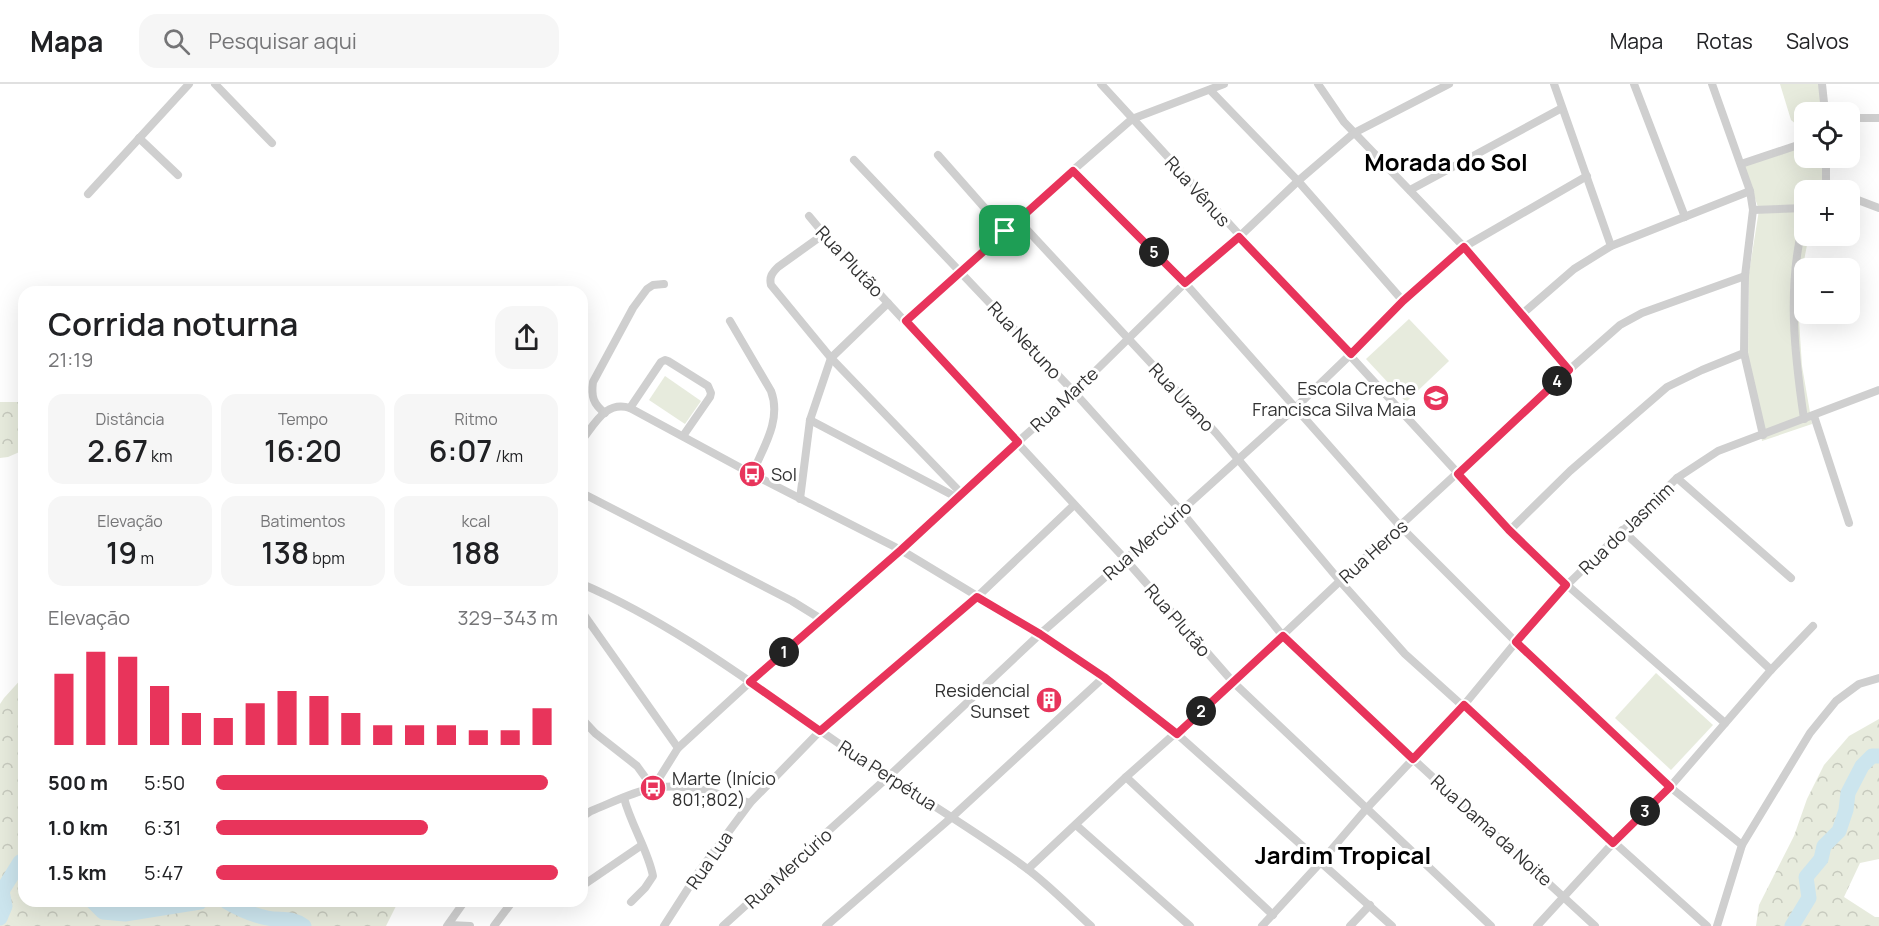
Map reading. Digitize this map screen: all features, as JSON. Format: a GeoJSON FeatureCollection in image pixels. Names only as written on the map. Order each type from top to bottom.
{"type":"FeatureCollection","features":[{"type":"Feature","properties":{"kind":"street"},"geometry":{"type":"LineString","coordinates":[[88,194],[189,84]]}},
{"type":"Feature","properties":{"kind":"street"},"geometry":{"type":"LineString","coordinates":[[215,84],[272,143]]}},
{"type":"Feature","properties":{"kind":"street","name":"Rua Vênus"},"geometry":{"type":"LineString","coordinates":[[1101,84],[1239,237],[1351,354],[1509,530],[1566,585],[1725,723]]}},
{"type":"Feature","properties":{"kind":"street"},"geometry":{"type":"LineString","coordinates":[[906,321],[961,273],[1017,219],[1132,119],[1224,84]]}},
{"type":"Feature","properties":{"kind":"street"},"geometry":{"type":"LineString","coordinates":[[1318,84],[1334,111],[1464,247],[1569,370]]}},
{"type":"Feature","properties":{"kind":"street","name":"Rua Marte"},"geometry":{"type":"LineString","coordinates":[[653,788],[678,748],[821,618],[901,550],[1074,392],[1185,283],[1239,237],[1298,181],[1354,133],[1449,84]]}},
{"type":"Feature","properties":{"kind":"street"},"geometry":{"type":"LineString","coordinates":[[1554,84],[1611,246]]}},
{"type":"Feature","properties":{"kind":"street"},"geometry":{"type":"LineString","coordinates":[[1634,84],[1685,216]]}},
{"type":"Feature","properties":{"kind":"street"},"geometry":{"type":"LineString","coordinates":[[1712,84],[1750,191],[1753,210],[1745,276],[1744,352],[1762,435]]}},
{"type":"Feature","properties":{"kind":"street"},"geometry":{"type":"LineString","coordinates":[[1821,84],[1824,102]]}},
{"type":"Feature","properties":{"kind":"street"},"geometry":{"type":"LineString","coordinates":[[1210,90],[1298,181],[1403,301]]}},
{"type":"Feature","properties":{"kind":"street"},"geometry":{"type":"LineString","coordinates":[[1410,190],[1563,108]]}},
{"type":"Feature","properties":{"kind":"street"},"geometry":{"type":"LineString","coordinates":[[1860,118],[1879,118]]}},
{"type":"Feature","properties":{"kind":"street"},"geometry":{"type":"LineString","coordinates":[[139,138],[178,175]]}},
{"type":"Feature","properties":{"kind":"street"},"geometry":{"type":"LineString","coordinates":[[1741,164],[1794,145]]}},
{"type":"Feature","properties":{"kind":"street"},"geometry":{"type":"LineString","coordinates":[[938,155],[1005,231]]}},
{"type":"Feature","properties":{"kind":"street","name":"Rua Netuno"},"geometry":{"type":"LineString","coordinates":[[854,160],[1074,392],[1181,511],[1283,636]]}},
{"type":"Feature","properties":{"kind":"street"},"geometry":{"type":"LineString","coordinates":[[1073,171],[1185,283],[1400,526],[1516,642],[1670,787],[1742,845]]}},
{"type":"Feature","properties":{"kind":"street","name":"Rua Mercúrio"},"geometry":{"type":"LineString","coordinates":[[723,926],[888,777],[1040,634],[1181,511],[1294,408],[1403,301],[1464,247],[1587,176]]}},
{"type":"Feature","properties":{"kind":"street"},"geometry":{"type":"LineString","coordinates":[[1521,315],[1574,269],[1611,246],[1750,191]]}},
{"type":"Feature","properties":{"kind":"street"},"geometry":{"type":"LineString","coordinates":[[1860,201],[1879,208]]}},
{"type":"Feature","properties":{"kind":"street"},"geometry":{"type":"LineString","coordinates":[[1753,210],[1794,208]]}},
{"type":"Feature","properties":{"kind":"street","name":"Rua Plutão"},"geometry":{"type":"LineString","coordinates":[[809,216],[1125,559],[1233,682],[1491,926]]}},
{"type":"Feature","properties":{"kind":"street","name":"Rua Urano"},"geometry":{"type":"LineString","coordinates":[[1017,219],[1237,458],[1340,581],[1405,654],[1707,926]]}},
{"type":"Feature","properties":{"kind":"street"},"geometry":{"type":"LineString","coordinates":[[824,234],[777,267],[772,273],[771,285],[831,358],[959,495]]}},
{"type":"Feature","properties":{"kind":"street"},"geometry":{"type":"LineString","coordinates":[[1799,246],[1793,307],[1795,361],[1804,419]]}},
{"type":"Feature","properties":{"kind":"street","name":"Rua Heros"},"geometry":{"type":"LineString","coordinates":[[1028,869],[1620,325],[1642,313],[1745,276]]}},
{"type":"Feature","properties":{"kind":"street"},"geometry":{"type":"LineString","coordinates":[[605,413],[592,399],[593,382],[633,308],[647,289],[653,285],[664,284]]}},
{"type":"Feature","properties":{"kind":"street"},"geometry":{"type":"LineString","coordinates":[[800,499],[810,420],[831,358],[888,303]]}},
{"type":"Feature","properties":{"kind":"street"},"geometry":{"type":"LineString","coordinates":[[730,321],[774,400],[773,424],[752,474]]}},
{"type":"Feature","properties":{"kind":"street"},"geometry":{"type":"LineString","coordinates":[[1509,530],[1570,471],[1667,387],[1744,352]]}},
{"type":"Feature","properties":{"kind":"street"},"geometry":{"type":"LineString","coordinates":[[630,408],[661,362],[668,361],[708,386],[711,393],[683,436]]}},
{"type":"Feature","properties":{"kind":"street","name":"Rua do Jasmim"},"geometry":{"type":"LineString","coordinates":[[1262,926],[1367,808],[1464,705],[1566,585],[1677,478],[1718,451],[1879,390]]}},
{"type":"Feature","properties":{"kind":"street"},"geometry":{"type":"LineString","coordinates":[[588,433],[605,413],[615,406],[630,408],[752,474],[901,550],[1040,634],[1104,677],[1177,734],[1392,926]]}},
{"type":"Feature","properties":{"kind":"street"},"geometry":{"type":"LineString","coordinates":[[1814,416],[1849,523]]}},
{"type":"Feature","properties":{"kind":"street"},"geometry":{"type":"LineString","coordinates":[[810,420],[959,495]]}},
{"type":"Feature","properties":{"kind":"street"},"geometry":{"type":"LineString","coordinates":[[1677,478],[1791,578]]}},
{"type":"Feature","properties":{"kind":"street"},"geometry":{"type":"LineString","coordinates":[[588,496],[821,618]]}},
{"type":"Feature","properties":{"kind":"street","name":"Rua Lua"},"geometry":{"type":"LineString","coordinates":[[664,926],[698,873],[750,803],[820,731],[977,597],[1074,505]]}},
{"type":"Feature","properties":{"kind":"street"},"geometry":{"type":"LineString","coordinates":[[1622,530],[1771,670]]}},
{"type":"Feature","properties":{"kind":"street","name":"Rua Perpétua"},"geometry":{"type":"LineString","coordinates":[[588,587],[688,640],[888,777],[952,817],[1028,869],[1091,926]]}},
{"type":"Feature","properties":{"kind":"street"},"geometry":{"type":"LineString","coordinates":[[588,620],[678,748]]}},
{"type":"Feature","properties":{"kind":"street"},"geometry":{"type":"LineString","coordinates":[[1537,926],[1613,843],[1670,787],[1771,670],[1813,626]]}},
{"type":"Feature","properties":{"kind":"street","name":"Rua Dama da Noite"},"geometry":{"type":"LineString","coordinates":[[1283,636],[1595,926]]}},
{"type":"Feature","properties":{"kind":"street"},"geometry":{"type":"LineString","coordinates":[[826,926],[952,817],[1104,677]]}},
{"type":"Feature","properties":{"kind":"street"},"geometry":{"type":"LineString","coordinates":[[1717,926],[1742,845],[1810,733],[1836,701],[1866,681],[1879,678]]}},
{"type":"Feature","properties":{"kind":"street"},"geometry":{"type":"LineString","coordinates":[[588,725],[638,766],[653,788]]}},
{"type":"Feature","properties":{"kind":"street"},"geometry":{"type":"LineString","coordinates":[[1126,777],[1273,915]]}},
{"type":"Feature","properties":{"kind":"street"},"geometry":{"type":"LineString","coordinates":[[588,813],[653,788],[679,787],[711,792],[750,803]]}},
{"type":"Feature","properties":{"kind":"street"},"geometry":{"type":"LineString","coordinates":[[624,798],[629,817],[653,876],[631,902]]}},
{"type":"Feature","properties":{"kind":"street"},"geometry":{"type":"LineString","coordinates":[[1076,825],[1190,926]]}},
{"type":"Feature","properties":{"kind":"street"},"geometry":{"type":"LineString","coordinates":[[588,882],[642,845]]}},
{"type":"Feature","properties":{"kind":"street"},"geometry":{"type":"LineString","coordinates":[[1350,926],[1370,905]]}},
{"type":"Feature","properties":{"kind":"street"},"geometry":{"type":"LineString","coordinates":[[460,907],[448,925],[470,926]]}},
{"type":"Feature","properties":{"kind":"street"},"geometry":{"type":"LineString","coordinates":[[494,926],[508,907]]}},
{"type":"Feature","properties":{"kind":"green space"},"geometry":{"type":"Polygon","coordinates":[[[1780,84],[1825,84],[1827,102],[1794,102],[1794,122],[1791,120],[1780,84]]]}},
{"type":"Feature","properties":{"kind":"green space"},"geometry":{"type":"Polygon","coordinates":[[[1794,149],[1794,168],[1829,168],[1829,180],[1794,180],[1794,246],[1807,246],[1804,258],[1794,258],[1794,324],[1799,324],[1802,366],[1812,424],[1762,441],[1748,360],[1749,273],[1759,210],[1744,166],[1794,149]]]}},
{"type":"Feature","properties":{"kind":"green space"},"geometry":{"type":"Polygon","coordinates":[[[1409,319],[1449,361],[1406,402],[1366,359],[1409,319]]]}},
{"type":"Feature","properties":{"kind":"green space"},"geometry":{"type":"Polygon","coordinates":[[[665,376],[701,401],[685,424],[649,400],[665,376]]]}},
{"type":"Feature","properties":{"kind":"green space"},"geometry":{"type":"Polygon","coordinates":[[[0,402],[18,402],[18,453],[0,458],[0,402]]]}},
{"type":"Feature","properties":{"kind":"green space"},"geometry":{"type":"Polygon","coordinates":[[[1656,673],[1713,725],[1671,770],[1615,718],[1656,673]]]}},
{"type":"Feature","properties":{"kind":"green space"},"geometry":{"type":"Polygon","coordinates":[[[18,683],[18,907],[396,907],[386,926],[0,926],[0,704],[18,683]]]}},
{"type":"Feature","properties":{"kind":"green space"},"geometry":{"type":"Polygon","coordinates":[[[1879,719],[1879,859],[1860,863],[1844,897],[1875,917],[1879,917],[1879,926],[1756,926],[1759,905],[1794,836],[1807,799],[1824,765],[1849,736],[1879,719]]]}},
{"type":"Feature","properties":{"kind":"waterway"},"geometry":{"type":"LineString","coordinates":[[1792,926],[1809,898],[1806,877],[1821,859],[1824,846],[1839,831],[1846,810],[1848,793],[1862,766],[1872,756],[1879,756]]}},
{"type":"Feature","properties":{"kind":"waterway"},"geometry":{"type":"LineString","coordinates":[[0,918],[5,906],[2,891],[18,865]]}},
{"type":"Feature","properties":{"kind":"waterway"},"geometry":{"type":"LineString","coordinates":[[98,907],[103,912],[125,914],[169,907]]}},
{"type":"Feature","properties":{"kind":"waterway"},"geometry":{"type":"LineString","coordinates":[[237,907],[257,915],[290,920],[304,926]]}},
{"type":"Feature","properties":{"kind":"place","name":"Escola Creche Francisca Silva Maia"},"geometry":{"type":"Point","coordinates":[1436,398]}},
{"type":"Feature","properties":{"kind":"place","name":"Sol"},"geometry":{"type":"Point","coordinates":[752,474]}},
{"type":"Feature","properties":{"kind":"place","name":"Residencial Sunset"},"geometry":{"type":"Point","coordinates":[1049,700]}},
{"type":"Feature","properties":{"kind":"place","name":"Marte (Início 801;802)"},"geometry":{"type":"Point","coordinates":[653,788]}},
{"type":"Feature","properties":{"kind":"district","name":"Morada do Sol"},"geometry":{"type":"Point","coordinates":[1446,161]}},
{"type":"Feature","properties":{"kind":"district","name":"Jardim Tropical"},"geometry":{"type":"Point","coordinates":[1343,854]}},
{"type":"Feature","properties":{"kind":"route"},"geometry":{"type":"LineString","coordinates":[[1073,171],[1185,283],[1239,237],[1351,354],[1403,301],[1464,247],[1569,370],[1458,474],[1509,530],[1566,585],[1516,642],[1670,787],[1613,843],[1464,705],[1413,759],[1283,636],[1177,734],[1104,677],[1040,634],[977,597],[820,731],[750,682],[901,550],[1018,442],[906,321],[1005,231],[1073,171]]}}]}
